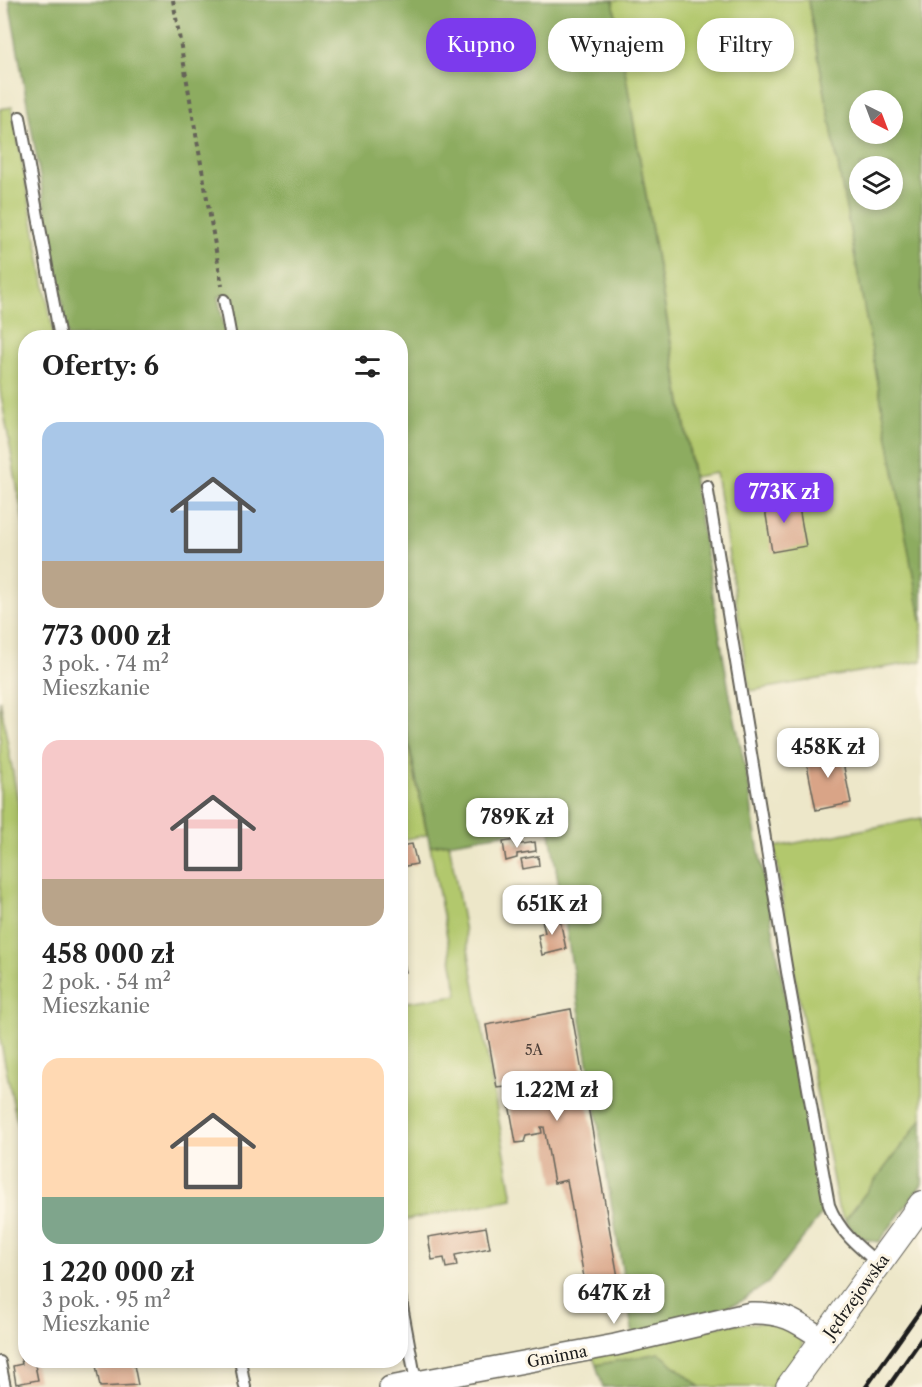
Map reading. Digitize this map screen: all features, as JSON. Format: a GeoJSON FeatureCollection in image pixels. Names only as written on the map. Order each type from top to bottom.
{"type":"FeatureCollection","features":[{"type":"Feature","properties":{"kind":"street","name":"Jędrzejowska"},"geometry":{"type":"LineString","coordinates":[[789,1387],[922,1204]]}},
{"type":"Feature","properties":{"kind":"street","name":"Gminna"},"geometry":{"type":"LineString","coordinates":[[390,1387],[615,1345],[751,1313],[787,1316],[824,1340]]}},
{"type":"Feature","properties":{"kind":"lane"},"geometry":{"type":"LineString","coordinates":[[20,117],[59,330]]}},
{"type":"Feature","properties":{"kind":"lane"},"geometry":{"type":"LineString","coordinates":[[224,300],[230,330]]}},
{"type":"Feature","properties":{"kind":"lane"},"geometry":{"type":"LineString","coordinates":[[707,486],[787,972],[829,1204],[835,1221],[852,1242],[879,1264]]}},
{"type":"Feature","properties":{"kind":"lane"},"geometry":{"type":"LineString","coordinates":[[408,1338],[416,1382]]}},
{"type":"Feature","properties":{"kind":"lane"},"geometry":{"type":"LineString","coordinates":[[0,1362],[5,1387]]}},
{"type":"Feature","properties":{"kind":"lane"},"geometry":{"type":"LineString","coordinates":[[241,1368],[245,1387]]}},
{"type":"Feature","properties":{"kind":"path"},"geometry":{"type":"LineString","coordinates":[[172,0],[224,300]]}},
{"type":"Feature","properties":{"kind":"green space"},"geometry":{"type":"Polygon","coordinates":[[[9,0],[613,0],[616,18],[548,18],[548,72],[625,72],[730,696],[750,790],[752,813],[824,1211],[768,1283],[738,1303],[633,1335],[549,826],[430,846],[408,739],[408,330],[234,330],[227,293],[218,297],[225,330],[67,330],[9,0]]]}},
{"type":"Feature","properties":{"kind":"green space"},"geometry":{"type":"Polygon","coordinates":[[[613,0],[808,0],[922,624],[922,661],[750,691],[716,473],[694,477],[625,72],[685,72],[685,18],[616,18],[613,0]]]}},
{"type":"Feature","properties":{"kind":"green space"},"geometry":{"type":"Polygon","coordinates":[[[808,0],[922,0],[922,624],[808,0]]]}},
{"type":"Feature","properties":{"kind":"green space"},"geometry":{"type":"Polygon","coordinates":[[[12,107],[53,330],[18,330],[18,492],[0,390],[0,109],[12,107]]]}},
{"type":"Feature","properties":{"kind":"green space"},"geometry":{"type":"Polygon","coordinates":[[[0,700],[18,802],[18,1127],[0,1039],[0,700]]]}},
{"type":"Feature","properties":{"kind":"green space"},"geometry":{"type":"Polygon","coordinates":[[[408,744],[427,835],[408,839],[408,744]]]}},
{"type":"Feature","properties":{"kind":"green space"},"geometry":{"type":"Polygon","coordinates":[[[922,818],[922,1119],[845,1220],[838,1207],[788,939],[775,847],[922,818]]]}},
{"type":"Feature","properties":{"kind":"green space"},"geometry":{"type":"Polygon","coordinates":[[[449,843],[513,1199],[408,1220],[408,1002],[458,995],[430,846],[449,843]]]}},
{"type":"Feature","properties":{"kind":"green space"},"geometry":{"type":"Polygon","coordinates":[[[922,1119],[922,1184],[879,1242],[863,1238],[855,1233],[845,1220],[922,1119]]]}},
{"type":"Feature","properties":{"kind":"green space"},"geometry":{"type":"Polygon","coordinates":[[[782,1322],[802,1335],[802,1342],[798,1356],[774,1387],[700,1387],[659,1353],[596,1365],[592,1355],[728,1324],[782,1322]]]}},
{"type":"Feature","properties":{"kind":"green space"},"geometry":{"type":"Polygon","coordinates":[[[659,1353],[700,1387],[603,1387],[596,1365],[659,1353]]]}},
{"type":"Feature","properties":{"kind":"building"},"geometry":{"type":"Polygon","coordinates":[[[781,494],[783,504],[798,502],[806,546],[772,552],[763,497],[781,494]]]}},
{"type":"Feature","properties":{"kind":"building"},"geometry":{"type":"Polygon","coordinates":[[[840,747],[851,803],[816,810],[805,755],[840,747]]]}},
{"type":"Feature","properties":{"kind":"building"},"geometry":{"type":"Polygon","coordinates":[[[514,840],[515,845],[535,842],[536,851],[517,854],[517,858],[506,861],[503,842],[514,840]]]}},
{"type":"Feature","properties":{"kind":"building"},"geometry":{"type":"Polygon","coordinates":[[[412,844],[417,864],[408,866],[408,845],[412,844]]]}},
{"type":"Feature","properties":{"kind":"building"},"geometry":{"type":"Polygon","coordinates":[[[538,856],[539,866],[523,869],[521,859],[538,856]]]}},
{"type":"Feature","properties":{"kind":"building"},"geometry":{"type":"Polygon","coordinates":[[[559,915],[566,949],[542,955],[538,935],[545,933],[542,919],[559,915]]]}},
{"type":"Feature","properties":{"kind":"building"},"geometry":{"type":"Polygon","coordinates":[[[571,1009],[619,1283],[586,1289],[567,1180],[554,1183],[544,1127],[541,1127],[542,1133],[526,1136],[524,1142],[516,1143],[506,1087],[497,1088],[486,1025],[571,1009]]]}},
{"type":"Feature","properties":{"kind":"building"},"geometry":{"type":"Polygon","coordinates":[[[486,1227],[490,1248],[455,1255],[457,1266],[446,1268],[444,1258],[432,1260],[428,1237],[486,1227]]]}},
{"type":"Feature","properties":{"kind":"building"},"geometry":{"type":"Polygon","coordinates":[[[13,1366],[36,1368],[38,1380],[16,1384],[13,1366]]]}},
{"type":"Feature","properties":{"kind":"building"},"geometry":{"type":"Polygon","coordinates":[[[96,1368],[135,1368],[138,1385],[100,1387],[96,1368]]]}},
{"type":"Feature","properties":{"kind":"railway"},"geometry":{"type":"LineString","coordinates":[[866,1387],[922,1308]]}},
{"type":"Feature","properties":{"kind":"railway"},"geometry":{"type":"LineString","coordinates":[[888,1387],[922,1338]]}}]}
